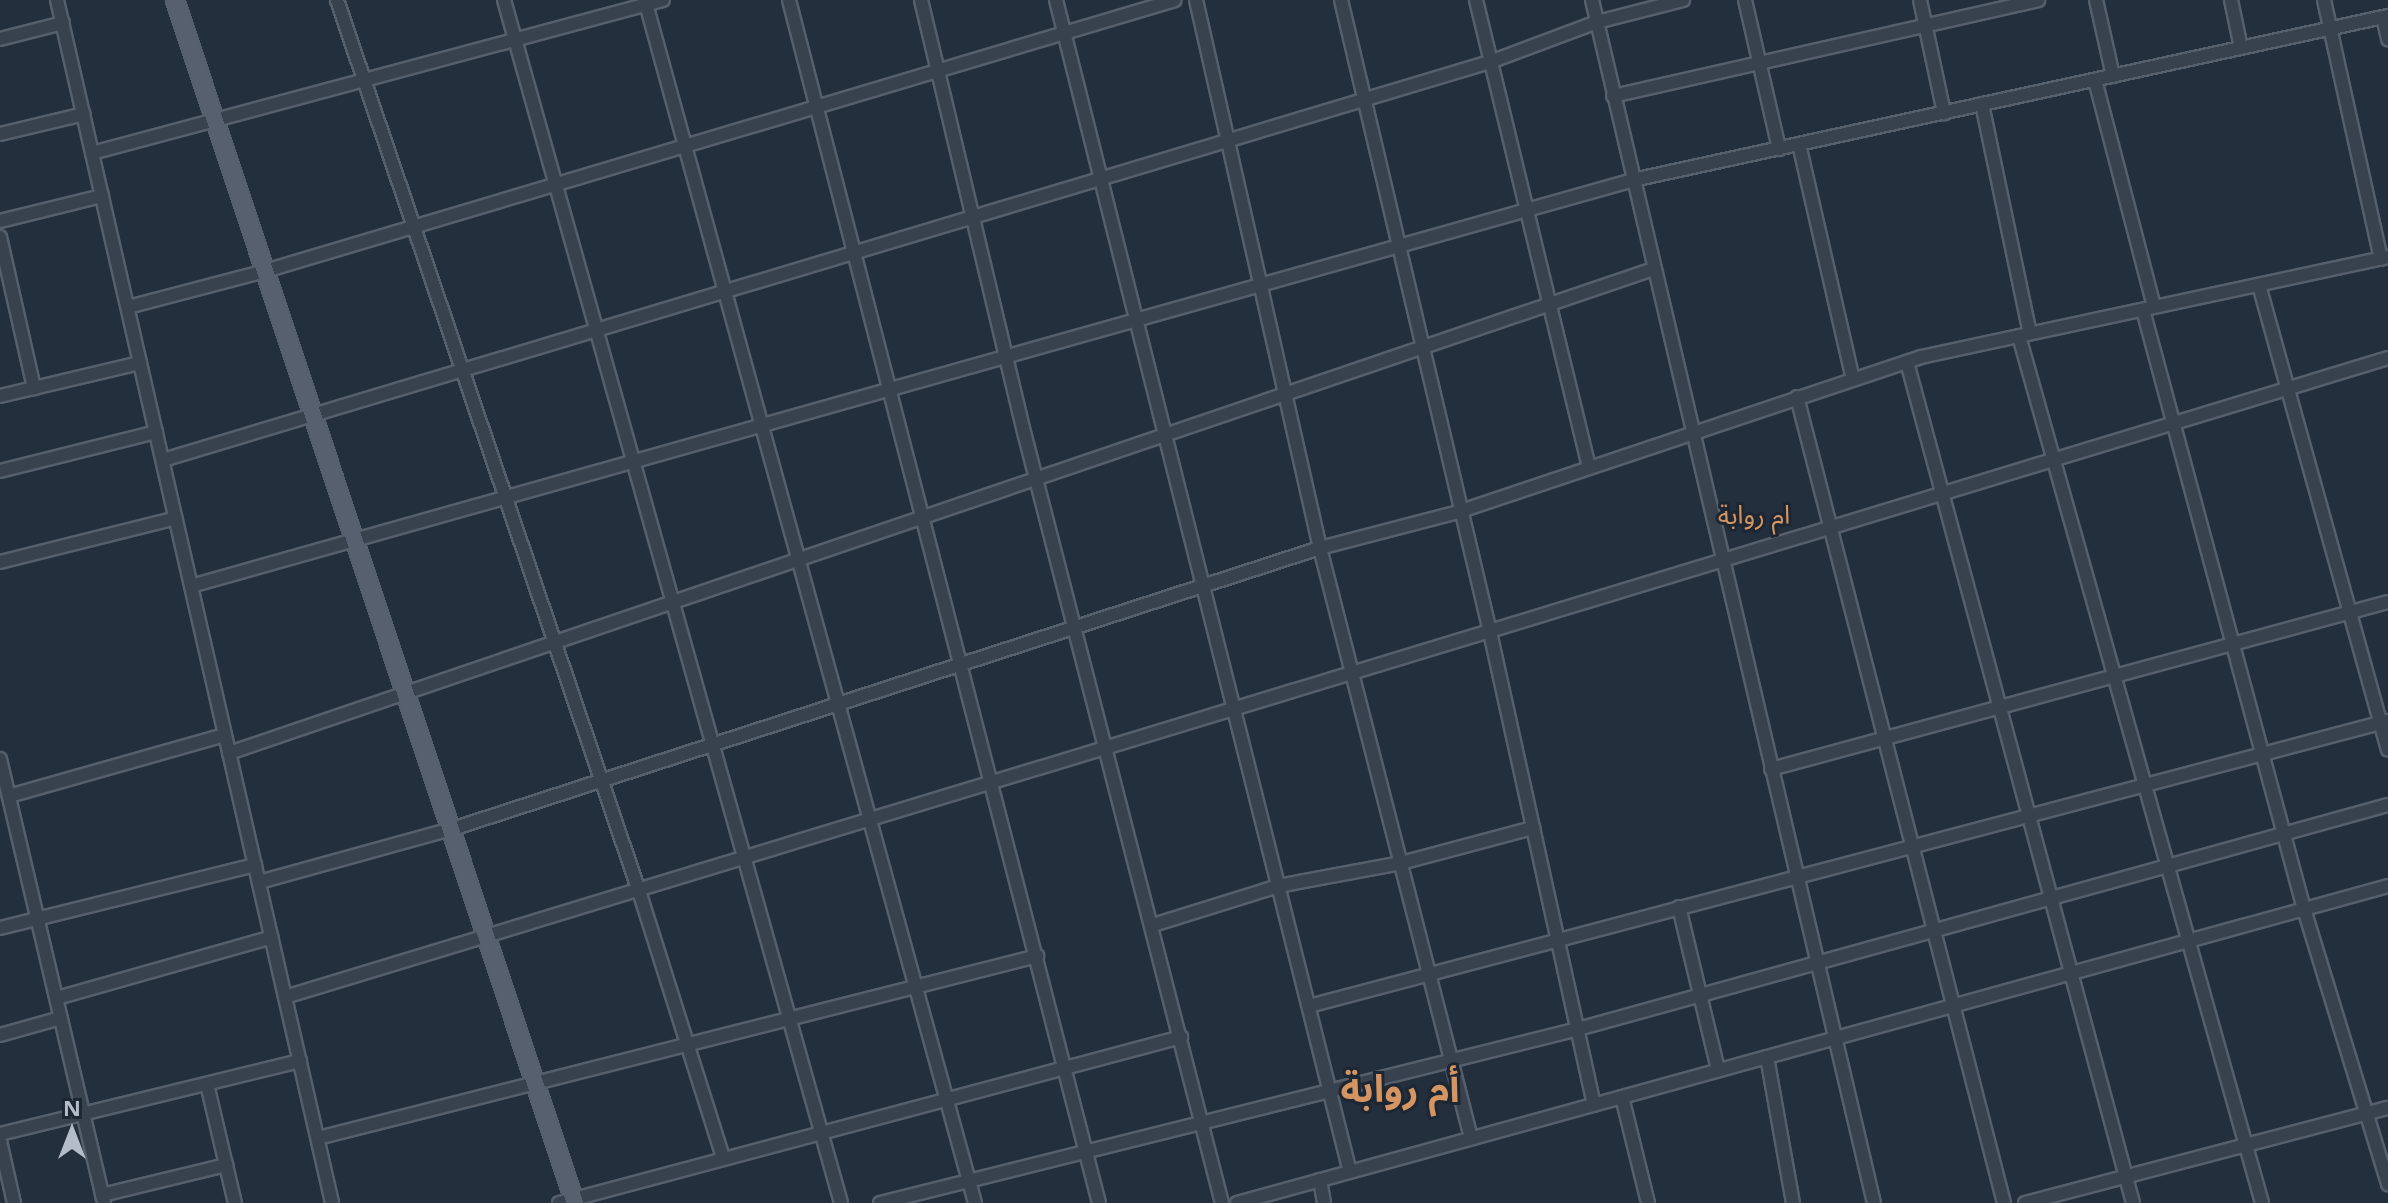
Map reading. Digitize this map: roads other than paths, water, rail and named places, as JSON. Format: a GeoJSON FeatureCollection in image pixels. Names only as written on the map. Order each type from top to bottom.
{"type":"FeatureCollection","features":[{"type":"Feature","properties":{"kind":"main road"},"geometry":{"type":"LineString","coordinates":[[175,0],[535,1081],[569,1202]]}},
{"type":"Feature","properties":{"kind":"street"},"geometry":{"type":"LineString","coordinates":[[57,0],[332,1203]]}},
{"type":"Feature","properties":{"kind":"street"},"geometry":{"type":"LineString","coordinates":[[337,0],[639,891],[684,1044],[723,1158]]}},
{"type":"Feature","properties":{"kind":"street"},"geometry":{"type":"LineString","coordinates":[[504,0],[709,745],[841,1203]]}},
{"type":"Feature","properties":{"kind":"street"},"geometry":{"type":"LineString","coordinates":[[92,153],[663,0]]}},
{"type":"Feature","properties":{"kind":"street"},"geometry":{"type":"LineString","coordinates":[[789,0],[963,663],[1099,1203]]}},
{"type":"Feature","properties":{"kind":"street"},"geometry":{"type":"LineString","coordinates":[[921,0],[1006,356],[1078,625],[1222,1203]]}},
{"type":"Feature","properties":{"kind":"street"},"geometry":{"type":"LineString","coordinates":[[1056,0],[1350,1172]]}},
{"type":"Feature","properties":{"kind":"street"},"geometry":{"type":"LineString","coordinates":[[128,307],[265,271],[1175,0]]}},
{"type":"Feature","properties":{"kind":"street"},"geometry":{"type":"LineString","coordinates":[[1196,0],[1320,548],[1471,1138]]}},
{"type":"Feature","properties":{"kind":"street"},"geometry":{"type":"LineString","coordinates":[[1341,0],[1458,512],[1490,632],[1594,1105]]}},
{"type":"Feature","properties":{"kind":"street"},"geometry":{"type":"LineString","coordinates":[[1476,0],[1589,466]]}},
{"type":"Feature","properties":{"kind":"street"},"geometry":{"type":"LineString","coordinates":[[1592,0],[1690,431],[1874,1203]]}},
{"type":"Feature","properties":{"kind":"street"},"geometry":{"type":"LineString","coordinates":[[163,460],[594,329],[726,293],[855,250],[1100,176],[1490,62],[1597,22],[1683,0]]}},
{"type":"Feature","properties":{"kind":"street"},"geometry":{"type":"LineString","coordinates":[[1745,0],[1779,149]]}},
{"type":"Feature","properties":{"kind":"street"},"geometry":{"type":"LineString","coordinates":[[1920,0],[1944,113]]}},
{"type":"Feature","properties":{"kind":"street"},"geometry":{"type":"LineString","coordinates":[[1613,96],[1760,66],[2038,0]]}},
{"type":"Feature","properties":{"kind":"street"},"geometry":{"type":"LineString","coordinates":[[2096,0],[2113,76]]}},
{"type":"Feature","properties":{"kind":"street"},"geometry":{"type":"LineString","coordinates":[[2231,0],[2241,48]]}},
{"type":"Feature","properties":{"kind":"street"},"geometry":{"type":"LineString","coordinates":[[259,882],[452,829],[1320,548],[1458,512],[1690,431],[1907,362],[2384,258],[2324,0]]}},
{"type":"Feature","properties":{"kind":"street"},"geometry":{"type":"LineString","coordinates":[[645,3],[801,560],[975,1203]]}},
{"type":"Feature","properties":{"kind":"street"},"geometry":{"type":"LineString","coordinates":[[191,586],[354,536],[764,427],[1260,284],[1398,250],[1633,180],[2386,16],[2388,39]]}},
{"type":"Feature","properties":{"kind":"street"},"geometry":{"type":"LineString","coordinates":[[0,39],[63,23]]}},
{"type":"Feature","properties":{"kind":"street"},"geometry":{"type":"LineString","coordinates":[[2095,80],[2172,424],[2304,909],[2388,1184]]}},
{"type":"Feature","properties":{"kind":"street"},"geometry":{"type":"LineString","coordinates":[[1982,104],[2025,335],[2054,460],[2262,1203]]}},
{"type":"Feature","properties":{"kind":"street"},"geometry":{"type":"LineString","coordinates":[[0,134],[84,114]]}},
{"type":"Feature","properties":{"kind":"street"},"geometry":{"type":"LineString","coordinates":[[1799,144],[1853,379]]}},
{"type":"Feature","properties":{"kind":"street"},"geometry":{"type":"LineString","coordinates":[[0,221],[102,196]]}},
{"type":"Feature","properties":{"kind":"street"},"geometry":{"type":"LineString","coordinates":[[0,237],[34,388]]}},
{"type":"Feature","properties":{"kind":"street"},"geometry":{"type":"LineString","coordinates":[[229,753],[670,601],[801,560],[924,515],[1165,438],[1420,345],[1653,269]]}},
{"type":"Feature","properties":{"kind":"street"},"geometry":{"type":"LineString","coordinates":[[2259,285],[2350,614],[2384,722],[2388,749]]}},
{"type":"Feature","properties":{"kind":"street"},"geometry":{"type":"LineString","coordinates":[[285,997],[488,938],[2388,358]]}},
{"type":"Feature","properties":{"kind":"street"},"geometry":{"type":"LineString","coordinates":[[1907,362],[2133,1203]]}},
{"type":"Feature","properties":{"kind":"street"},"geometry":{"type":"LineString","coordinates":[[0,396],[140,363]]}},
{"type":"Feature","properties":{"kind":"street"},"geometry":{"type":"LineString","coordinates":[[1797,397],[1931,930],[2004,1203]]}},
{"type":"Feature","properties":{"kind":"street"},"geometry":{"type":"LineString","coordinates":[[0,471],[156,432]]}},
{"type":"Feature","properties":{"kind":"street"},"geometry":{"type":"LineString","coordinates":[[0,562],[176,518]]}},
{"type":"Feature","properties":{"kind":"street"},"geometry":{"type":"LineString","coordinates":[[1771,769],[2388,602]]}},
{"type":"Feature","properties":{"kind":"street"},"geometry":{"type":"LineString","coordinates":[[1309,1006],[1796,874],[2146,788],[2384,722]]}},
{"type":"Feature","properties":{"kind":"street"},"geometry":{"type":"LineString","coordinates":[[9,796],[225,735]]}},
{"type":"Feature","properties":{"kind":"street"},"geometry":{"type":"LineString","coordinates":[[0,759],[103,1199],[226,1165]]}},
{"type":"Feature","properties":{"kind":"street"},"geometry":{"type":"LineString","coordinates":[[880,1203],[1578,1029],[2388,805]]}},
{"type":"Feature","properties":{"kind":"street"},"geometry":{"type":"LineString","coordinates":[[1153,925],[1278,886],[1401,863],[1533,828]]}},
{"type":"Feature","properties":{"kind":"street"},"geometry":{"type":"LineString","coordinates":[[0,928],[255,865]]}},
{"type":"Feature","properties":{"kind":"street"},"geometry":{"type":"LineString","coordinates":[[1237,1203],[2388,886]]}},
{"type":"Feature","properties":{"kind":"street"},"geometry":{"type":"LineString","coordinates":[[1679,907],[1718,1070]]}},
{"type":"Feature","properties":{"kind":"street"},"geometry":{"type":"LineString","coordinates":[[57,998],[272,937]]}},
{"type":"Feature","properties":{"kind":"street"},"geometry":{"type":"LineString","coordinates":[[318,1138],[1037,956]]}},
{"type":"Feature","properties":{"kind":"street"},"geometry":{"type":"LineString","coordinates":[[0,1035],[61,1018]]}},
{"type":"Feature","properties":{"kind":"street"},"geometry":{"type":"LineString","coordinates":[[569,1202],[820,1131],[1181,1037]]}},
{"type":"Feature","properties":{"kind":"street"},"geometry":{"type":"LineString","coordinates":[[1767,1057],[1793,1203]]}},
{"type":"Feature","properties":{"kind":"street"},"geometry":{"type":"LineString","coordinates":[[0,1134],[300,1061]]}},
{"type":"Feature","properties":{"kind":"street"},"geometry":{"type":"LineString","coordinates":[[207,1084],[235,1203]]}},
{"type":"Feature","properties":{"kind":"street"},"geometry":{"type":"LineString","coordinates":[[1622,1097],[1648,1203]]}},
{"type":"Feature","properties":{"kind":"street"},"geometry":{"type":"LineString","coordinates":[[2025,1203],[2388,1108]]}},
{"type":"Feature","properties":{"kind":"street"},"geometry":{"type":"LineString","coordinates":[[0,1141],[14,1203]]}},
{"type":"Feature","properties":{"kind":"street"},"geometry":{"type":"LineString","coordinates":[[1320,1180],[1324,1203]]}},
{"type":"Feature","properties":{"kind":"district","name":"ام روابة"},"geometry":{"type":"Point","coordinates":[1754,515]}},
{"type":"Feature","properties":{"kind":"district","name":"أم روابة"},"geometry":{"type":"Point","coordinates":[1400,1088]}}]}
